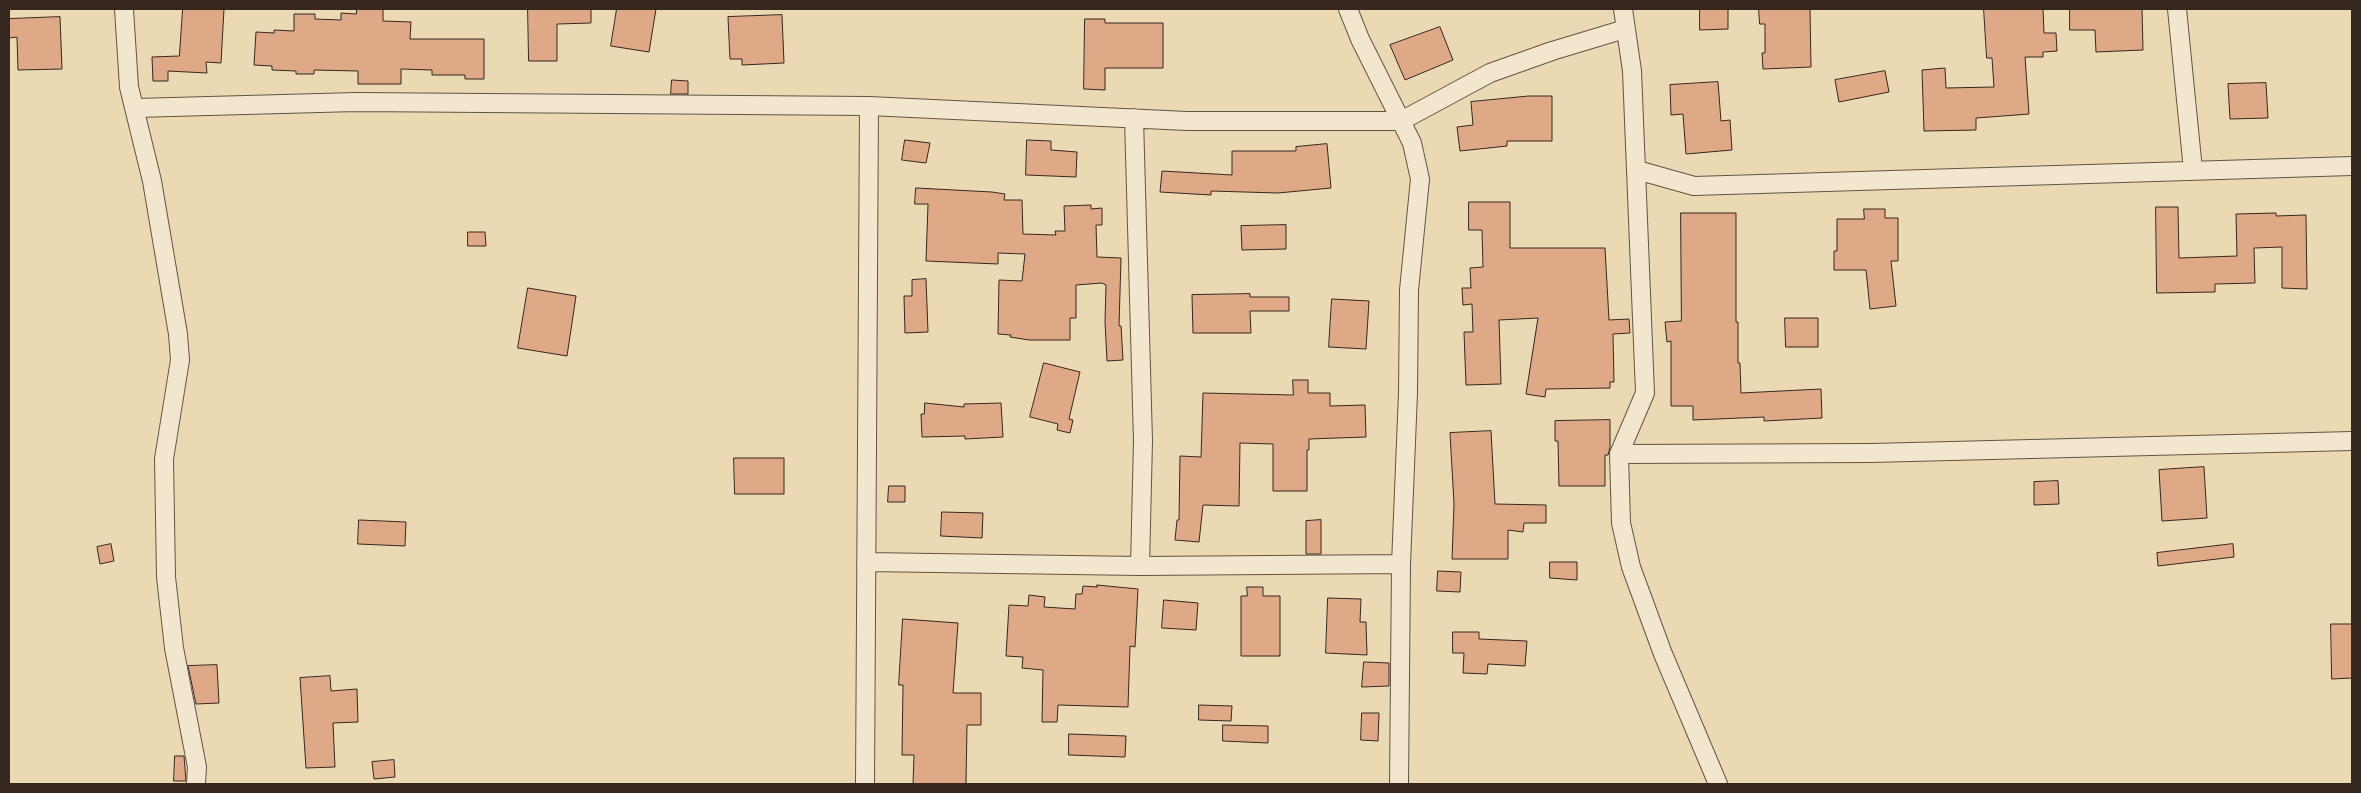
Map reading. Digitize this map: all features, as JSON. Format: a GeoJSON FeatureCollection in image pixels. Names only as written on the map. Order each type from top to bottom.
{"type":"FeatureCollection","features":[{"type":"Feature","properties":{"kind":"street"},"geometry":{"type":"LineString","coordinates":[[124,9],[129,87],[152,181],[178,334],[180,360],[164,459],[166,577],[174,648],[198,767],[196,784]]}},
{"type":"Feature","properties":{"kind":"street"},"geometry":{"type":"LineString","coordinates":[[1348,9],[1360,38],[1412,142],[1420,178],[1409,290],[1408,393],[1401,564],[1399,784]]}},
{"type":"Feature","properties":{"kind":"street"},"geometry":{"type":"LineString","coordinates":[[1623,9],[1632,71],[1645,393],[1619,454],[1621,523],[1631,567],[1663,654],[1718,784]]}},
{"type":"Feature","properties":{"kind":"street"},"geometry":{"type":"LineString","coordinates":[[2178,9],[2194,170]]}},
{"type":"Feature","properties":{"kind":"street"},"geometry":{"type":"LineString","coordinates":[[135,108],[356,102],[869,106],[1187,121],[1401,121],[1490,73],[1552,51],[1625,29]]}},
{"type":"Feature","properties":{"kind":"street"},"geometry":{"type":"LineString","coordinates":[[865,784],[869,106]]}},
{"type":"Feature","properties":{"kind":"street"},"geometry":{"type":"LineString","coordinates":[[1134,118],[1142,441],[1140,566]]}},
{"type":"Feature","properties":{"kind":"street"},"geometry":{"type":"LineString","coordinates":[[1637,170],[1694,186],[2352,166]]}},
{"type":"Feature","properties":{"kind":"street"},"geometry":{"type":"LineString","coordinates":[[1619,454],[1871,453],[2352,441]]}},
{"type":"Feature","properties":{"kind":"street"},"geometry":{"type":"LineString","coordinates":[[866,562],[1140,566],[1401,564]]}},
{"type":"Feature","properties":{"kind":"building"},"geometry":{"type":"Polygon","coordinates":[[[183,9],[224,9],[221,63],[206,62],[207,73],[168,71],[168,81],[153,81],[152,57],[179,56],[183,9]]]}},
{"type":"Feature","properties":{"kind":"building"},"geometry":{"type":"Polygon","coordinates":[[[357,9],[383,9],[383,21],[411,22],[410,39],[484,39],[484,79],[465,79],[465,75],[432,75],[432,70],[401,69],[401,84],[358,84],[358,71],[314,70],[314,74],[296,74],[296,71],[272,70],[272,66],[254,65],[256,32],[274,33],[274,30],[294,31],[294,14],[315,14],[315,19],[341,20],[341,13],[356,14],[357,9]]]}},
{"type":"Feature","properties":{"kind":"building"},"geometry":{"type":"Polygon","coordinates":[[[528,9],[591,9],[591,23],[557,24],[557,61],[529,61],[528,9]]]}},
{"type":"Feature","properties":{"kind":"building"},"geometry":{"type":"Polygon","coordinates":[[[617,9],[656,9],[649,52],[611,46],[617,9]]]}},
{"type":"Feature","properties":{"kind":"building"},"geometry":{"type":"Polygon","coordinates":[[[1700,9],[1728,9],[1728,29],[1700,30],[1700,9]]]}},
{"type":"Feature","properties":{"kind":"building"},"geometry":{"type":"Polygon","coordinates":[[[1759,9],[1810,9],[1811,67],[1763,69],[1762,53],[1765,53],[1765,24],[1760,24],[1759,9]]]}},
{"type":"Feature","properties":{"kind":"building"},"geometry":{"type":"Polygon","coordinates":[[[1984,9],[2043,9],[2044,33],[2056,33],[2057,51],[2043,52],[2043,57],[2025,57],[2029,114],[1976,118],[1976,130],[1924,131],[1922,70],[1945,68],[1946,88],[1994,87],[1992,58],[1987,58],[1984,9]]]}},
{"type":"Feature","properties":{"kind":"building"},"geometry":{"type":"Polygon","coordinates":[[[2070,9],[2142,9],[2143,50],[2096,52],[2095,30],[2070,30],[2070,9]]]}},
{"type":"Feature","properties":{"kind":"building"},"geometry":{"type":"Polygon","coordinates":[[[782,15],[784,63],[742,65],[742,59],[730,59],[728,17],[782,15]]]}},
{"type":"Feature","properties":{"kind":"building"},"geometry":{"type":"Polygon","coordinates":[[[60,17],[62,69],[18,70],[17,37],[9,38],[9,19],[60,17]]]}},
{"type":"Feature","properties":{"kind":"building"},"geometry":{"type":"Polygon","coordinates":[[[1085,19],[1105,19],[1105,23],[1163,23],[1163,68],[1105,68],[1105,90],[1084,89],[1085,19]]]}},
{"type":"Feature","properties":{"kind":"building"},"geometry":{"type":"Polygon","coordinates":[[[1440,27],[1453,60],[1405,80],[1390,45],[1440,27]]]}},
{"type":"Feature","properties":{"kind":"building"},"geometry":{"type":"Polygon","coordinates":[[[1885,71],[1889,92],[1839,102],[1835,80],[1885,71]]]}},
{"type":"Feature","properties":{"kind":"building"},"geometry":{"type":"Polygon","coordinates":[[[672,80],[688,81],[688,94],[671,94],[672,80]]]}},
{"type":"Feature","properties":{"kind":"building"},"geometry":{"type":"Polygon","coordinates":[[[1718,82],[1721,121],[1730,120],[1732,150],[1686,154],[1683,114],[1671,115],[1670,85],[1718,82]]]}},
{"type":"Feature","properties":{"kind":"building"},"geometry":{"type":"Polygon","coordinates":[[[2266,83],[2268,118],[2230,119],[2228,84],[2266,83]]]}},
{"type":"Feature","properties":{"kind":"building"},"geometry":{"type":"Polygon","coordinates":[[[1529,96],[1552,96],[1552,141],[1507,141],[1507,146],[1460,151],[1457,127],[1473,125],[1471,102],[1529,96]]]}},
{"type":"Feature","properties":{"kind":"building"},"geometry":{"type":"Polygon","coordinates":[[[905,140],[930,143],[926,163],[902,160],[905,140]]]}},
{"type":"Feature","properties":{"kind":"building"},"geometry":{"type":"Polygon","coordinates":[[[1027,140],[1051,141],[1051,150],[1077,152],[1076,177],[1026,175],[1027,140]]]}},
{"type":"Feature","properties":{"kind":"building"},"geometry":{"type":"Polygon","coordinates":[[[1327,144],[1331,188],[1278,193],[1211,191],[1211,195],[1160,192],[1162,171],[1232,175],[1232,151],[1296,151],[1296,147],[1327,144]]]}},
{"type":"Feature","properties":{"kind":"building"},"geometry":{"type":"Polygon","coordinates":[[[916,188],[992,192],[1005,194],[1004,200],[1022,200],[1023,234],[1056,235],[1055,231],[1065,231],[1064,206],[1091,205],[1091,209],[1102,208],[1102,225],[1096,225],[1097,257],[1121,258],[1119,326],[1121,326],[1123,360],[1107,361],[1106,285],[1102,283],[1076,285],[1076,318],[1070,318],[1070,340],[1029,340],[998,334],[999,280],[1022,281],[1025,254],[998,253],[998,264],[926,261],[928,204],[915,204],[916,188]]]}},
{"type":"Feature","properties":{"kind":"building"},"geometry":{"type":"Polygon","coordinates":[[[1469,202],[1510,202],[1510,248],[1605,248],[1609,320],[1629,319],[1630,333],[1613,334],[1614,382],[1610,382],[1610,388],[1546,389],[1545,397],[1526,394],[1538,318],[1499,320],[1501,384],[1466,385],[1464,332],[1473,332],[1472,304],[1463,305],[1462,288],[1471,288],[1470,268],[1483,267],[1482,230],[1469,230],[1469,202]]]}},
{"type":"Feature","properties":{"kind":"building"},"geometry":{"type":"Polygon","coordinates":[[[2156,207],[2178,207],[2179,258],[2237,256],[2236,214],[2276,213],[2276,216],[2306,215],[2307,289],[2282,288],[2282,247],[2254,248],[2255,283],[2215,284],[2215,292],[2157,293],[2156,207]]]}},
{"type":"Feature","properties":{"kind":"building"},"geometry":{"type":"Polygon","coordinates":[[[1864,209],[1885,209],[1885,218],[1898,218],[1898,261],[1891,261],[1896,306],[1870,309],[1866,270],[1834,270],[1834,251],[1837,251],[1837,219],[1864,219],[1864,209]]]}},
{"type":"Feature","properties":{"kind":"building"},"geometry":{"type":"Polygon","coordinates":[[[1681,213],[1736,213],[1736,322],[1738,322],[1738,363],[1740,363],[1741,393],[1821,389],[1822,418],[1764,421],[1764,417],[1693,420],[1693,406],[1671,406],[1671,341],[1667,342],[1665,322],[1681,321],[1681,213]]]}},
{"type":"Feature","properties":{"kind":"building"},"geometry":{"type":"Polygon","coordinates":[[[1286,225],[1286,249],[1242,250],[1241,226],[1286,225]]]}},
{"type":"Feature","properties":{"kind":"building"},"geometry":{"type":"Polygon","coordinates":[[[468,232],[485,232],[486,246],[468,246],[468,232]]]}},
{"type":"Feature","properties":{"kind":"building"},"geometry":{"type":"Polygon","coordinates":[[[926,279],[928,332],[905,333],[904,296],[912,296],[912,280],[926,279]]]}},
{"type":"Feature","properties":{"kind":"building"},"geometry":{"type":"Polygon","coordinates":[[[528,288],[576,296],[567,356],[518,348],[528,288]]]}},
{"type":"Feature","properties":{"kind":"building"},"geometry":{"type":"Polygon","coordinates":[[[1250,294],[1250,297],[1289,297],[1289,311],[1250,311],[1251,333],[1193,333],[1192,295],[1250,294]]]}},
{"type":"Feature","properties":{"kind":"building"},"geometry":{"type":"Polygon","coordinates":[[[1332,299],[1369,301],[1366,349],[1329,347],[1332,299]]]}},
{"type":"Feature","properties":{"kind":"building"},"geometry":{"type":"Polygon","coordinates":[[[1785,318],[1818,318],[1818,347],[1786,347],[1785,318]]]}},
{"type":"Feature","properties":{"kind":"building"},"geometry":{"type":"Polygon","coordinates":[[[1044,363],[1080,372],[1069,419],[1073,420],[1070,433],[1057,430],[1058,424],[1030,417],[1044,363]]]}},
{"type":"Feature","properties":{"kind":"building"},"geometry":{"type":"Polygon","coordinates":[[[1293,380],[1308,380],[1308,393],[1330,393],[1330,406],[1365,405],[1366,437],[1309,439],[1309,450],[1307,450],[1307,491],[1273,491],[1273,444],[1240,443],[1239,506],[1203,505],[1199,542],[1175,540],[1177,520],[1179,520],[1180,456],[1201,457],[1203,393],[1293,395],[1293,380]]]}},
{"type":"Feature","properties":{"kind":"building"},"geometry":{"type":"Polygon","coordinates":[[[925,403],[964,407],[964,404],[1001,403],[1003,437],[965,439],[965,436],[922,437],[921,414],[924,414],[925,403]]]}},
{"type":"Feature","properties":{"kind":"building"},"geometry":{"type":"Polygon","coordinates":[[[1610,420],[1610,447],[1608,455],[1605,455],[1605,486],[1559,486],[1558,441],[1555,441],[1555,421],[1610,420]]]}},
{"type":"Feature","properties":{"kind":"building"},"geometry":{"type":"Polygon","coordinates":[[[1491,431],[1495,504],[1546,505],[1546,523],[1524,523],[1523,532],[1508,530],[1508,559],[1452,559],[1454,504],[1450,433],[1491,431]]]}},
{"type":"Feature","properties":{"kind":"building"},"geometry":{"type":"Polygon","coordinates":[[[734,458],[784,458],[784,494],[735,494],[734,458]]]}},
{"type":"Feature","properties":{"kind":"building"},"geometry":{"type":"Polygon","coordinates":[[[2204,467],[2207,518],[2162,521],[2159,470],[2204,467]]]}},
{"type":"Feature","properties":{"kind":"building"},"geometry":{"type":"Polygon","coordinates":[[[2058,481],[2059,504],[2034,505],[2034,482],[2058,481]]]}},
{"type":"Feature","properties":{"kind":"building"},"geometry":{"type":"Polygon","coordinates":[[[889,486],[905,486],[905,502],[888,502],[889,486]]]}},
{"type":"Feature","properties":{"kind":"building"},"geometry":{"type":"Polygon","coordinates":[[[942,512],[983,513],[982,538],[941,536],[942,512]]]}},
{"type":"Feature","properties":{"kind":"building"},"geometry":{"type":"Polygon","coordinates":[[[359,520],[406,522],[405,546],[358,544],[359,520]]]}},
{"type":"Feature","properties":{"kind":"building"},"geometry":{"type":"Polygon","coordinates":[[[1321,520],[1321,554],[1306,554],[1306,521],[1321,520]]]}},
{"type":"Feature","properties":{"kind":"building"},"geometry":{"type":"Polygon","coordinates":[[[111,544],[114,561],[100,564],[97,547],[111,544]]]}},
{"type":"Feature","properties":{"kind":"building"},"geometry":{"type":"Polygon","coordinates":[[[2233,544],[2234,557],[2158,566],[2157,553],[2233,544]]]}},
{"type":"Feature","properties":{"kind":"building"},"geometry":{"type":"Polygon","coordinates":[[[1550,562],[1577,562],[1577,580],[1550,578],[1550,562]]]}},
{"type":"Feature","properties":{"kind":"building"},"geometry":{"type":"Polygon","coordinates":[[[1438,571],[1461,572],[1460,592],[1437,591],[1438,571]]]}},
{"type":"Feature","properties":{"kind":"building"},"geometry":{"type":"Polygon","coordinates":[[[1097,585],[1138,589],[1135,647],[1130,646],[1128,707],[1058,705],[1057,722],[1042,722],[1043,670],[1022,668],[1023,657],[1006,656],[1009,605],[1028,606],[1029,595],[1045,597],[1044,607],[1075,609],[1076,594],[1082,594],[1083,586],[1097,587],[1097,585]]]}},
{"type":"Feature","properties":{"kind":"building"},"geometry":{"type":"Polygon","coordinates":[[[1247,587],[1263,587],[1263,596],[1280,596],[1280,656],[1241,656],[1241,596],[1247,596],[1247,587]]]}},
{"type":"Feature","properties":{"kind":"building"},"geometry":{"type":"Polygon","coordinates":[[[1328,598],[1361,599],[1360,622],[1366,622],[1367,655],[1326,653],[1328,598]]]}},
{"type":"Feature","properties":{"kind":"building"},"geometry":{"type":"Polygon","coordinates":[[[1164,600],[1198,603],[1196,630],[1162,628],[1164,600]]]}},
{"type":"Feature","properties":{"kind":"building"},"geometry":{"type":"Polygon","coordinates":[[[903,619],[958,623],[953,693],[981,693],[981,725],[967,725],[966,784],[913,784],[914,755],[902,755],[903,685],[899,685],[903,619]]]}},
{"type":"Feature","properties":{"kind":"building"},"geometry":{"type":"Polygon","coordinates":[[[2331,624],[2352,624],[2352,678],[2332,679],[2331,624]]]}},
{"type":"Feature","properties":{"kind":"building"},"geometry":{"type":"Polygon","coordinates":[[[1453,632],[1479,632],[1479,639],[1527,641],[1525,666],[1488,664],[1487,674],[1463,673],[1464,653],[1453,653],[1453,632]]]}},
{"type":"Feature","properties":{"kind":"building"},"geometry":{"type":"Polygon","coordinates":[[[1364,662],[1389,663],[1389,686],[1362,687],[1364,662]]]}},
{"type":"Feature","properties":{"kind":"building"},"geometry":{"type":"Polygon","coordinates":[[[217,665],[219,703],[196,704],[188,666],[217,665]]]}},
{"type":"Feature","properties":{"kind":"building"},"geometry":{"type":"Polygon","coordinates":[[[330,676],[331,691],[357,689],[358,722],[333,723],[335,767],[306,768],[300,678],[330,676]]]}},
{"type":"Feature","properties":{"kind":"building"},"geometry":{"type":"Polygon","coordinates":[[[1199,705],[1232,706],[1231,721],[1199,720],[1199,705]]]}},
{"type":"Feature","properties":{"kind":"building"},"geometry":{"type":"Polygon","coordinates":[[[1362,713],[1379,713],[1378,741],[1361,740],[1362,713]]]}},
{"type":"Feature","properties":{"kind":"building"},"geometry":{"type":"Polygon","coordinates":[[[1223,725],[1268,726],[1268,743],[1223,741],[1223,725]]]}},
{"type":"Feature","properties":{"kind":"building"},"geometry":{"type":"Polygon","coordinates":[[[1069,734],[1126,736],[1125,757],[1069,755],[1069,734]]]}},
{"type":"Feature","properties":{"kind":"building"},"geometry":{"type":"Polygon","coordinates":[[[175,756],[184,756],[186,781],[174,781],[175,756]]]}},
{"type":"Feature","properties":{"kind":"building"},"geometry":{"type":"Polygon","coordinates":[[[394,760],[395,777],[374,779],[372,762],[394,760]]]}}]}
